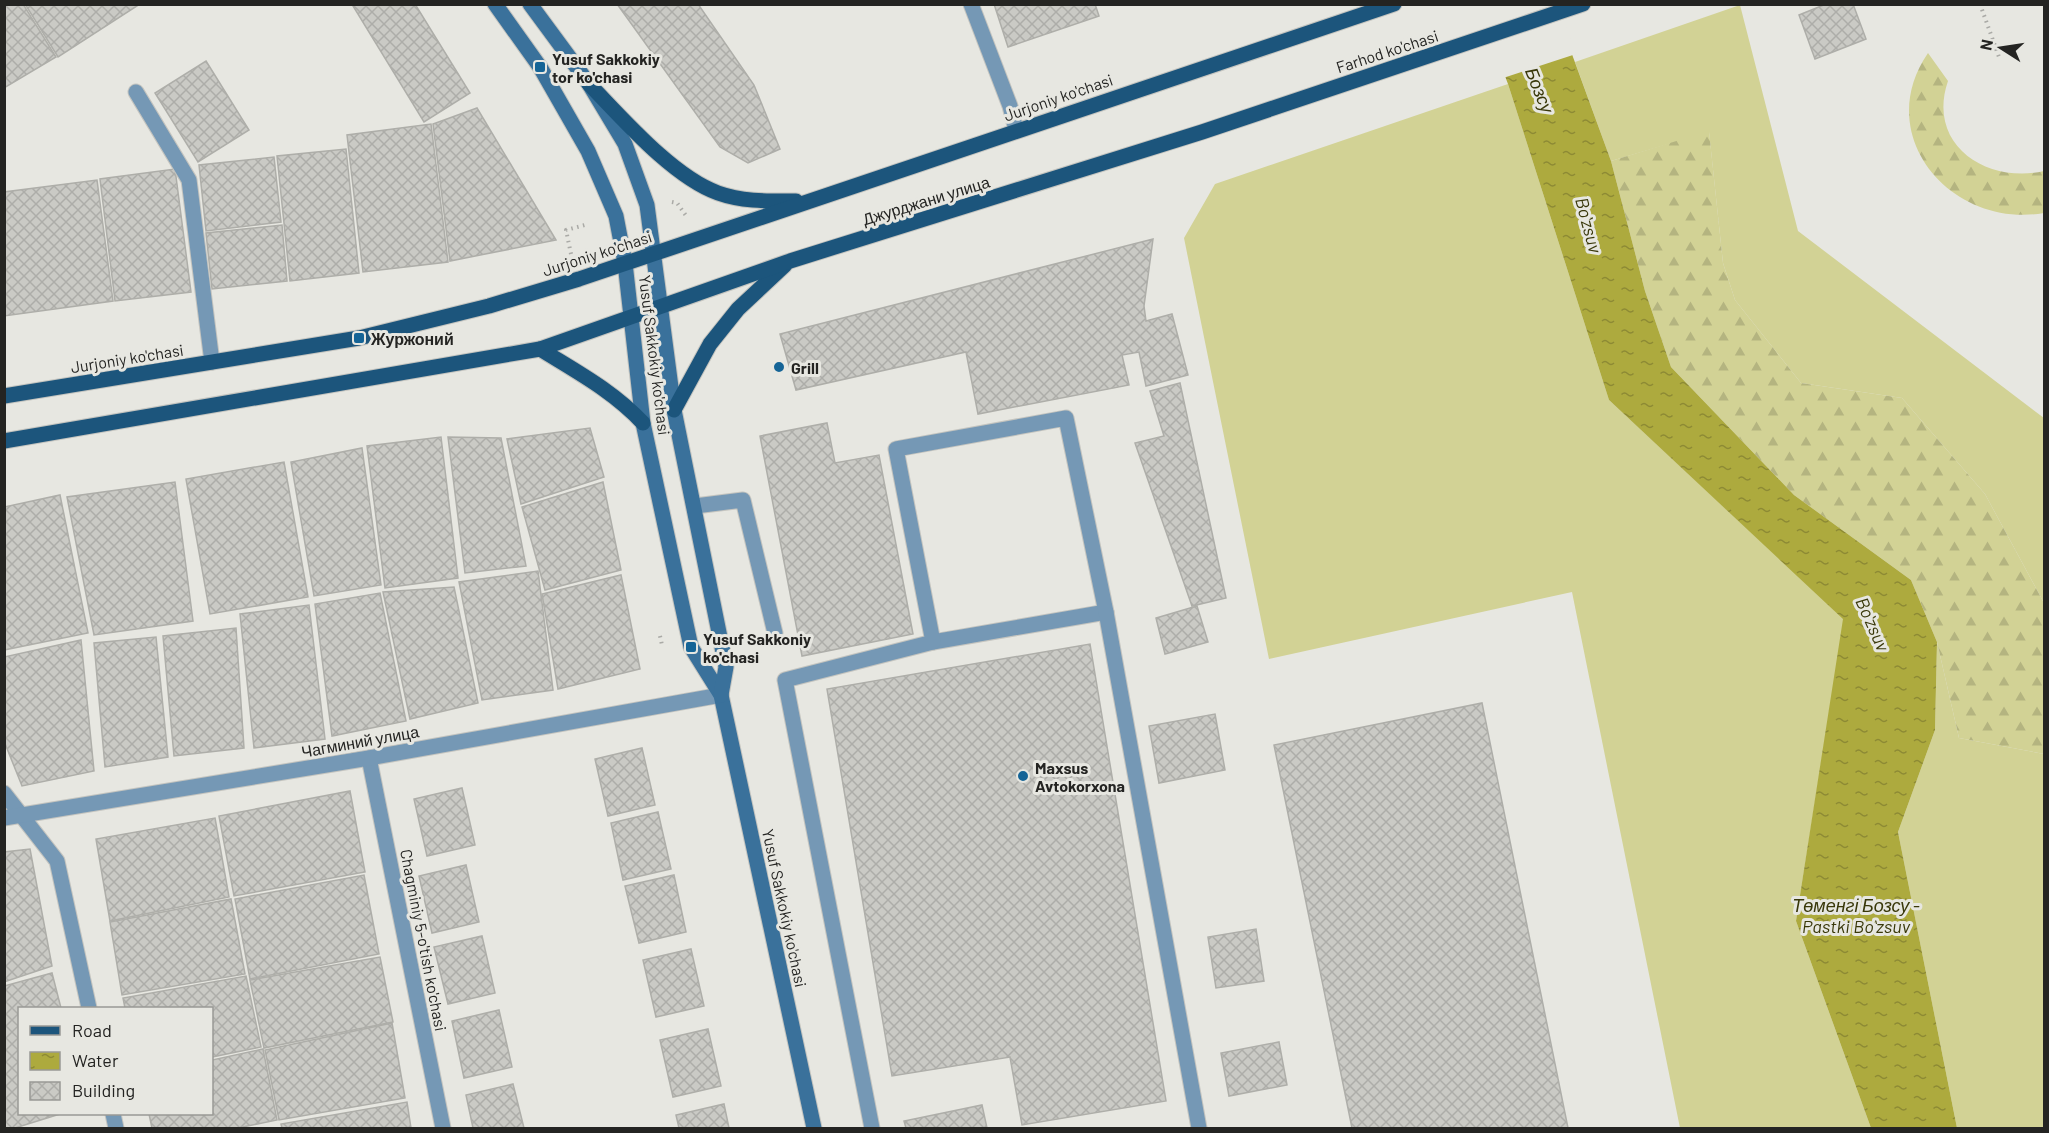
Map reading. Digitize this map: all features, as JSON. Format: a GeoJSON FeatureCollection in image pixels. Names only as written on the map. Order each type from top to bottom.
{"type":"FeatureCollection","features":[{"type":"Feature","properties":{"kind":"main road","name":"Yusuf Sakkokiy ko'chasi"},"geometry":{"type":"LineString","coordinates":[[495,4],[540,68],[588,151],[616,216],[632,316],[643,423],[691,647],[721,695],[814,1128]]}},
{"type":"Feature","properties":{"kind":"main road","name":"Yusuf Sakkokiy ko'chasi"},"geometry":{"type":"LineString","coordinates":[[530,4],[589,84],[625,144],[646,205],[674,410],[726,667],[721,695]]}},
{"type":"Feature","properties":{"kind":"main road","name":"Jurjoniy ko'chasi"},"geometry":{"type":"LineString","coordinates":[[4,396],[370,335],[489,306],[625,264],[1394,4]]}},
{"type":"Feature","properties":{"kind":"main road","name":"Farhod ko'chasi"},"geometry":{"type":"LineString","coordinates":[[1202,132],[1583,4]]}},
{"type":"Feature","properties":{"kind":"main road"},"geometry":{"type":"LineString","coordinates":[[589,84],[636,132],[691,179],[718,193],[752,201],[808,201]]}},
{"type":"Feature","properties":{"kind":"main road","name":"Джурджани улица"},"geometry":{"type":"LineString","coordinates":[[661,305],[790,261],[1202,132]]}},
{"type":"Feature","properties":{"kind":"main road"},"geometry":{"type":"LineString","coordinates":[[674,410],[710,344],[738,309],[790,261]]}},
{"type":"Feature","properties":{"kind":"main road"},"geometry":{"type":"LineString","coordinates":[[4,441],[540,349],[661,305]]}},
{"type":"Feature","properties":{"kind":"main road"},"geometry":{"type":"LineString","coordinates":[[540,349],[598,383],[623,401],[643,423]]}},
{"type":"Feature","properties":{"kind":"street"},"geometry":{"type":"LineString","coordinates":[[971,4],[1010,106],[1016,130]]}},
{"type":"Feature","properties":{"kind":"street"},"geometry":{"type":"LineString","coordinates":[[136,92],[189,180],[212,362]]}},
{"type":"Feature","properties":{"kind":"street"},"geometry":{"type":"LineString","coordinates":[[933,642],[897,449],[1066,418],[1106,612],[1199,1128]]}},
{"type":"Feature","properties":{"kind":"street"},"geometry":{"type":"LineString","coordinates":[[695,506],[743,500],[775,633]]}},
{"type":"Feature","properties":{"kind":"street"},"geometry":{"type":"LineString","coordinates":[[872,1128],[785,680],[933,642],[1106,612]]}},
{"type":"Feature","properties":{"kind":"street","name":"Чагминий улица"},"geometry":{"type":"LineString","coordinates":[[4,818],[369,758],[721,695]]}},
{"type":"Feature","properties":{"kind":"street","name":"Chagminiy 5-o'tish ko'chasi"},"geometry":{"type":"LineString","coordinates":[[369,758],[443,1128]]}},
{"type":"Feature","properties":{"kind":"street"},"geometry":{"type":"LineString","coordinates":[[4,793],[57,861],[89,1007]]}},
{"type":"Feature","properties":{"kind":"path"},"geometry":{"type":"LineString","coordinates":[[1980,4],[1999,57]]}},
{"type":"Feature","properties":{"kind":"path"},"geometry":{"type":"LineString","coordinates":[[662,200],[676,203],[687,217]]}},
{"type":"Feature","properties":{"kind":"path"},"geometry":{"type":"LineString","coordinates":[[571,254],[566,230],[585,225]]}},
{"type":"Feature","properties":{"kind":"path"},"geometry":{"type":"LineString","coordinates":[[660,634],[662,645]]}},
{"type":"Feature","properties":{"kind":"green space"},"geometry":{"type":"Polygon","coordinates":[[[1740,5],[1798,231],[2044,418],[2044,603],[1985,494],[1902,398],[1801,383],[1735,300],[1723,263],[1709,132],[1611,161],[1575,62],[1740,5]]]}},
{"type":"Feature","properties":{"kind":"green space"},"geometry":{"type":"Polygon","coordinates":[[[1928,53],[1948,81],[1943,104],[1946,124],[1954,141],[1966,155],[1983,165],[2002,171],[2023,173],[2044,171],[2044,213],[2010,214],[1979,206],[1952,191],[1930,170],[1915,144],[1909,115],[1913,84],[1928,53]]]}},
{"type":"Feature","properties":{"kind":"green space"},"geometry":{"type":"Polygon","coordinates":[[[1508,84],[1609,400],[1844,619],[1796,921],[1871,1128],[1680,1128],[1572,592],[1269,659],[1184,238],[1215,184],[1508,84]]]}},
{"type":"Feature","properties":{"kind":"green space"},"geometry":{"type":"Polygon","coordinates":[[[1709,131],[1723,263],[1735,300],[1801,383],[1902,398],[1985,494],[2044,603],[2044,754],[1959,738],[1937,642],[1911,580],[1794,495],[1671,367],[1645,291],[1611,161],[1709,131]]]}},
{"type":"Feature","properties":{"kind":"green space"},"geometry":{"type":"Polygon","coordinates":[[[1937,642],[1959,738],[2044,754],[2044,1128],[1957,1128],[1898,832],[1935,730],[1937,642]]]}},
{"type":"Feature","properties":{"kind":"water","name":"Төменгі Бозсу - Pastki Boʻzsuv"},"geometry":{"type":"Polygon","coordinates":[[[1478,5],[1554,5],[1611,161],[1645,291],[1671,367],[1794,495],[1911,580],[1937,642],[1935,730],[1898,832],[1957,1128],[1871,1128],[1796,921],[1843,619],[1609,400],[1508,84],[1478,5]]]}},
{"type":"Feature","properties":{"kind":"pier"},"geometry":{"type":"Polygon","coordinates":[[[1475,4],[1558,4],[1576,54],[1503,78],[1475,4]]]}},
{"type":"Feature","properties":{"kind":"building"},"geometry":{"type":"Polygon","coordinates":[[[4,4],[23,4],[56,57],[4,88],[4,4]]]}},
{"type":"Feature","properties":{"kind":"building"},"geometry":{"type":"Polygon","coordinates":[[[25,4],[140,4],[58,57],[25,4]]]}},
{"type":"Feature","properties":{"kind":"building"},"geometry":{"type":"Polygon","coordinates":[[[356,4],[415,4],[470,93],[424,122],[353,6],[356,4]]]}},
{"type":"Feature","properties":{"kind":"building"},"geometry":{"type":"Polygon","coordinates":[[[617,4],[698,4],[754,85],[780,149],[748,163],[720,147],[617,4]]]}},
{"type":"Feature","properties":{"kind":"building"},"geometry":{"type":"Polygon","coordinates":[[[994,4],[1095,4],[1099,16],[1008,47],[994,4]]]}},
{"type":"Feature","properties":{"kind":"building"},"geometry":{"type":"Polygon","coordinates":[[[1826,4],[1853,4],[1866,39],[1815,59],[1799,15],[1826,4]]]}},
{"type":"Feature","properties":{"kind":"building"},"geometry":{"type":"Polygon","coordinates":[[[206,61],[249,130],[198,162],[155,93],[206,61]]]}},
{"type":"Feature","properties":{"kind":"building"},"geometry":{"type":"Polygon","coordinates":[[[477,108],[556,240],[450,261],[433,124],[477,108]]]}},
{"type":"Feature","properties":{"kind":"building"},"geometry":{"type":"Polygon","coordinates":[[[431,124],[448,262],[363,272],[347,135],[431,124]]]}},
{"type":"Feature","properties":{"kind":"building"},"geometry":{"type":"Polygon","coordinates":[[[346,149],[359,273],[290,281],[277,156],[346,149]]]}},
{"type":"Feature","properties":{"kind":"building"},"geometry":{"type":"Polygon","coordinates":[[[274,157],[281,222],[206,231],[199,165],[274,157]]]}},
{"type":"Feature","properties":{"kind":"building"},"geometry":{"type":"Polygon","coordinates":[[[175,169],[191,292],[115,301],[100,179],[175,169]]]}},
{"type":"Feature","properties":{"kind":"building"},"geometry":{"type":"Polygon","coordinates":[[[97,180],[113,301],[4,316],[4,192],[97,180]]]}},
{"type":"Feature","properties":{"kind":"building"},"geometry":{"type":"Polygon","coordinates":[[[282,225],[287,281],[212,289],[206,233],[282,225]]]}},
{"type":"Feature","properties":{"kind":"building"},"geometry":{"type":"Polygon","coordinates":[[[1153,239],[1144,306],[1146,321],[1172,314],[1188,375],[1146,386],[1139,352],[1122,355],[1129,385],[978,414],[966,352],[796,390],[780,334],[1153,239]]]}},
{"type":"Feature","properties":{"kind":"building"},"geometry":{"type":"Polygon","coordinates":[[[1180,383],[1226,598],[1192,606],[1135,443],[1164,436],[1150,391],[1180,383]]]}},
{"type":"Feature","properties":{"kind":"building"},"geometry":{"type":"Polygon","coordinates":[[[827,423],[835,463],[879,455],[913,634],[802,656],[760,436],[827,423]]]}},
{"type":"Feature","properties":{"kind":"building"},"geometry":{"type":"Polygon","coordinates":[[[590,428],[604,477],[521,504],[507,439],[590,428]]]}},
{"type":"Feature","properties":{"kind":"building"},"geometry":{"type":"Polygon","coordinates":[[[441,437],[458,578],[385,588],[367,446],[441,437]]]}},
{"type":"Feature","properties":{"kind":"building"},"geometry":{"type":"Polygon","coordinates":[[[448,437],[501,438],[526,566],[465,573],[448,437]]]}},
{"type":"Feature","properties":{"kind":"building"},"geometry":{"type":"Polygon","coordinates":[[[362,448],[381,585],[314,596],[291,462],[362,448]]]}},
{"type":"Feature","properties":{"kind":"building"},"geometry":{"type":"Polygon","coordinates":[[[284,462],[308,597],[210,614],[186,479],[284,462]]]}},
{"type":"Feature","properties":{"kind":"building"},"geometry":{"type":"Polygon","coordinates":[[[175,482],[193,621],[94,635],[67,497],[175,482]]]}},
{"type":"Feature","properties":{"kind":"building"},"geometry":{"type":"Polygon","coordinates":[[[603,482],[621,570],[545,590],[522,507],[603,482]]]}},
{"type":"Feature","properties":{"kind":"building"},"geometry":{"type":"Polygon","coordinates":[[[60,495],[88,633],[4,650],[4,507],[60,495]]]}},
{"type":"Feature","properties":{"kind":"building"},"geometry":{"type":"Polygon","coordinates":[[[538,571],[553,690],[482,700],[459,582],[538,571]]]}},
{"type":"Feature","properties":{"kind":"building"},"geometry":{"type":"Polygon","coordinates":[[[621,575],[640,669],[558,689],[542,594],[621,575]]]}},
{"type":"Feature","properties":{"kind":"building"},"geometry":{"type":"Polygon","coordinates":[[[454,587],[478,703],[410,719],[383,592],[454,587]]]}},
{"type":"Feature","properties":{"kind":"building"},"geometry":{"type":"Polygon","coordinates":[[[380,593],[406,721],[332,736],[315,604],[380,593]]]}},
{"type":"Feature","properties":{"kind":"building"},"geometry":{"type":"Polygon","coordinates":[[[309,605],[325,739],[254,748],[240,614],[309,605]]]}},
{"type":"Feature","properties":{"kind":"building"},"geometry":{"type":"Polygon","coordinates":[[[1197,606],[1208,642],[1165,654],[1156,618],[1197,606]]]}},
{"type":"Feature","properties":{"kind":"building"},"geometry":{"type":"Polygon","coordinates":[[[236,628],[244,748],[174,756],[163,636],[236,628]]]}},
{"type":"Feature","properties":{"kind":"building"},"geometry":{"type":"Polygon","coordinates":[[[156,637],[168,757],[105,767],[94,643],[156,637]]]}},
{"type":"Feature","properties":{"kind":"building"},"geometry":{"type":"Polygon","coordinates":[[[81,640],[94,771],[22,786],[4,741],[4,657],[81,640]]]}},
{"type":"Feature","properties":{"kind":"building"},"geometry":{"type":"Polygon","coordinates":[[[1090,644],[1166,1101],[1022,1125],[1010,1057],[892,1076],[827,689],[1090,644]]]}},
{"type":"Feature","properties":{"kind":"building"},"geometry":{"type":"Polygon","coordinates":[[[1482,703],[1568,1128],[1352,1128],[1274,745],[1482,703]]]}},
{"type":"Feature","properties":{"kind":"building"},"geometry":{"type":"Polygon","coordinates":[[[1215,714],[1225,770],[1159,783],[1149,726],[1215,714]]]}},
{"type":"Feature","properties":{"kind":"building"},"geometry":{"type":"Polygon","coordinates":[[[642,748],[655,805],[608,816],[595,759],[642,748]]]}},
{"type":"Feature","properties":{"kind":"building"},"geometry":{"type":"Polygon","coordinates":[[[462,788],[475,845],[427,856],[414,799],[462,788]]]}},
{"type":"Feature","properties":{"kind":"building"},"geometry":{"type":"Polygon","coordinates":[[[350,791],[365,872],[234,896],[219,816],[350,791]]]}},
{"type":"Feature","properties":{"kind":"building"},"geometry":{"type":"Polygon","coordinates":[[[658,812],[671,869],[623,880],[611,823],[658,812]]]}},
{"type":"Feature","properties":{"kind":"building"},"geometry":{"type":"Polygon","coordinates":[[[215,818],[229,897],[110,921],[96,839],[215,818]]]}},
{"type":"Feature","properties":{"kind":"building"},"geometry":{"type":"Polygon","coordinates":[[[30,849],[52,966],[4,982],[4,852],[30,849]]]}},
{"type":"Feature","properties":{"kind":"building"},"geometry":{"type":"Polygon","coordinates":[[[466,865],[479,922],[432,933],[419,876],[466,865]]]}},
{"type":"Feature","properties":{"kind":"building"},"geometry":{"type":"Polygon","coordinates":[[[364,875],[379,954],[250,979],[235,899],[364,875]]]}},
{"type":"Feature","properties":{"kind":"building"},"geometry":{"type":"Polygon","coordinates":[[[674,875],[686,932],[639,943],[625,886],[674,875]]]}},
{"type":"Feature","properties":{"kind":"building"},"geometry":{"type":"Polygon","coordinates":[[[231,899],[245,974],[122,995],[110,922],[231,899]]]}},
{"type":"Feature","properties":{"kind":"building"},"geometry":{"type":"Polygon","coordinates":[[[1256,929],[1264,981],[1216,988],[1208,937],[1256,929]]]}},
{"type":"Feature","properties":{"kind":"building"},"geometry":{"type":"Polygon","coordinates":[[[482,936],[495,993],[448,1004],[434,947],[482,936]]]}},
{"type":"Feature","properties":{"kind":"building"},"geometry":{"type":"Polygon","coordinates":[[[691,949],[704,1006],[656,1017],[643,960],[691,949]]]}},
{"type":"Feature","properties":{"kind":"building"},"geometry":{"type":"Polygon","coordinates":[[[380,957],[393,1022],[264,1048],[250,980],[380,957]]]}},
{"type":"Feature","properties":{"kind":"building"},"geometry":{"type":"Polygon","coordinates":[[[52,973],[61,1007],[18,1007],[18,1115],[57,1115],[15,1128],[4,1128],[4,986],[52,973]]]}},
{"type":"Feature","properties":{"kind":"building"},"geometry":{"type":"Polygon","coordinates":[[[246,976],[261,1047],[213,1057],[213,1007],[125,1007],[123,998],[246,976]]]}},
{"type":"Feature","properties":{"kind":"building"},"geometry":{"type":"Polygon","coordinates":[[[499,1010],[512,1067],[464,1078],[452,1021],[499,1010]]]}},
{"type":"Feature","properties":{"kind":"building"},"geometry":{"type":"Polygon","coordinates":[[[392,1023],[405,1098],[279,1120],[265,1050],[392,1023]]]}},
{"type":"Feature","properties":{"kind":"building"},"geometry":{"type":"Polygon","coordinates":[[[708,1029],[721,1086],[673,1097],[660,1040],[708,1029]]]}},
{"type":"Feature","properties":{"kind":"building"},"geometry":{"type":"Polygon","coordinates":[[[1279,1042],[1287,1085],[1229,1096],[1221,1053],[1279,1042]]]}},
{"type":"Feature","properties":{"kind":"building"},"geometry":{"type":"Polygon","coordinates":[[[263,1049],[277,1120],[238,1128],[152,1128],[149,1115],[213,1115],[213,1060],[263,1049]]]}},
{"type":"Feature","properties":{"kind":"building"},"geometry":{"type":"Polygon","coordinates":[[[513,1084],[524,1128],[473,1128],[466,1095],[513,1084]]]}},
{"type":"Feature","properties":{"kind":"building"},"geometry":{"type":"Polygon","coordinates":[[[407,1102],[411,1128],[282,1128],[281,1124],[407,1102]]]}},
{"type":"Feature","properties":{"kind":"building"},"geometry":{"type":"Polygon","coordinates":[[[724,1104],[729,1128],[679,1128],[676,1115],[724,1104]]]}},
{"type":"Feature","properties":{"kind":"building"},"geometry":{"type":"Polygon","coordinates":[[[982,1105],[987,1128],[906,1128],[904,1121],[982,1105]]]}},
{"type":"Feature","properties":{"kind":"place","name":"Yusuf Sakkokiy tor ko'chasi"},"geometry":{"type":"Point","coordinates":[540,67]}},
{"type":"Feature","properties":{"kind":"place","name":"Журжоний"},"geometry":{"type":"Point","coordinates":[359,338]}},
{"type":"Feature","properties":{"kind":"place","name":"Grill"},"geometry":{"type":"Point","coordinates":[779,367]}},
{"type":"Feature","properties":{"kind":"place","name":"Yusuf Sakkoniy ko'chasi"},"geometry":{"type":"Point","coordinates":[691,647]}},
{"type":"Feature","properties":{"kind":"place","name":"Maxsus Avtokorxona"},"geometry":{"type":"Point","coordinates":[1023,776]}},
{"type":"Feature","properties":{"kind":"water label","name":"Бозсу"},"geometry":{"type":"Point","coordinates":[1540,90]}},
{"type":"Feature","properties":{"kind":"water label","name":"Boʻzsuv"},"geometry":{"type":"Point","coordinates":[1589,225]}},
{"type":"Feature","properties":{"kind":"water label","name":"Boʻzsuv"},"geometry":{"type":"Point","coordinates":[1873,624]}}]}
